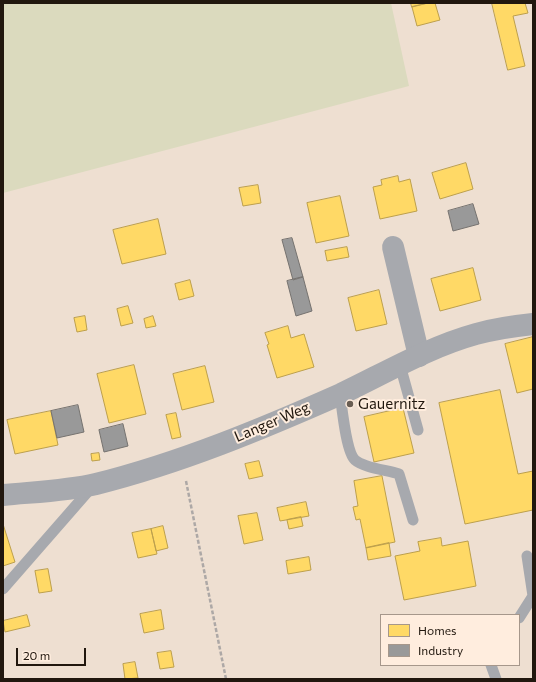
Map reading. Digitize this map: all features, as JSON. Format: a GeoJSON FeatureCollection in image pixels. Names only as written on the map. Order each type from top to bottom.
{"type":"FeatureCollection","features":[{"type":"Feature","properties":{"kind":"street"},"geometry":{"type":"LineString","coordinates":[[393,246],[419,356]]}},
{"type":"Feature","properties":{"kind":"street","name":"Langer Weg"},"geometry":{"type":"LineString","coordinates":[[3,495],[95,484],[182,458],[245,434],[340,394],[419,356],[477,334],[518,325],[533,324]]}},
{"type":"Feature","properties":{"kind":"lane"},"geometry":{"type":"LineString","coordinates":[[400,365],[418,430]]}},
{"type":"Feature","properties":{"kind":"lane"},"geometry":{"type":"LineString","coordinates":[[340,394],[348,446],[354,460],[369,467],[399,474],[413,520]]}},
{"type":"Feature","properties":{"kind":"lane"},"geometry":{"type":"LineString","coordinates":[[3,589],[95,484]]}},
{"type":"Feature","properties":{"kind":"lane"},"geometry":{"type":"LineString","coordinates":[[520,616],[533,596],[527,556]]}},
{"type":"Feature","properties":{"kind":"lane"},"geometry":{"type":"LineString","coordinates":[[491,666],[496,679]]}},
{"type":"Feature","properties":{"kind":"path"},"geometry":{"type":"LineString","coordinates":[[182,458],[226,679]]}},
{"type":"Feature","properties":{"kind":"green space"},"geometry":{"type":"Polygon","coordinates":[[[3,3],[391,3],[409,86],[3,193],[3,3]]]}},
{"type":"Feature","properties":{"kind":"building: Homes"},"geometry":{"type":"Polygon","coordinates":[[[411,3],[428,3],[412,7],[411,3]]]}},
{"type":"Feature","properties":{"kind":"building: Homes"},"geometry":{"type":"Polygon","coordinates":[[[435,3],[440,20],[417,26],[412,7],[435,3]]]}},
{"type":"Feature","properties":{"kind":"building: Homes"},"geometry":{"type":"Polygon","coordinates":[[[492,3],[525,3],[528,13],[513,16],[525,66],[508,70],[492,3]]]}},
{"type":"Feature","properties":{"kind":"building: Homes"},"geometry":{"type":"Polygon","coordinates":[[[466,163],[473,189],[440,199],[432,173],[466,163]]]}},
{"type":"Feature","properties":{"kind":"building: Homes"},"geometry":{"type":"Polygon","coordinates":[[[398,176],[399,182],[410,179],[417,211],[380,219],[373,187],[382,185],[381,180],[398,176]]]}},
{"type":"Feature","properties":{"kind":"building: Homes"},"geometry":{"type":"Polygon","coordinates":[[[258,185],[261,203],[243,206],[239,188],[258,185]]]}},
{"type":"Feature","properties":{"kind":"building: Homes"},"geometry":{"type":"Polygon","coordinates":[[[340,196],[349,236],[316,243],[307,203],[340,196]]]}},
{"type":"Feature","properties":{"kind":"building: Homes"},"geometry":{"type":"Polygon","coordinates":[[[158,219],[166,254],[122,264],[113,230],[158,219]]]}},
{"type":"Feature","properties":{"kind":"building: Homes"},"geometry":{"type":"Polygon","coordinates":[[[347,247],[349,257],[327,261],[325,251],[347,247]]]}},
{"type":"Feature","properties":{"kind":"building: Homes"},"geometry":{"type":"Polygon","coordinates":[[[473,268],[481,300],[440,311],[431,279],[473,268]]]}},
{"type":"Feature","properties":{"kind":"building: Homes"},"geometry":{"type":"Polygon","coordinates":[[[190,280],[194,296],[179,300],[175,284],[190,280]]]}},
{"type":"Feature","properties":{"kind":"building: Homes"},"geometry":{"type":"Polygon","coordinates":[[[379,290],[387,324],[356,331],[348,298],[379,290]]]}},
{"type":"Feature","properties":{"kind":"building: Homes"},"geometry":{"type":"Polygon","coordinates":[[[128,306],[133,323],[121,326],[117,309],[128,306]]]}},
{"type":"Feature","properties":{"kind":"building: Homes"},"geometry":{"type":"Polygon","coordinates":[[[85,316],[87,330],[77,332],[74,318],[85,316]]]}},
{"type":"Feature","properties":{"kind":"building: Homes"},"geometry":{"type":"Polygon","coordinates":[[[153,316],[156,326],[146,328],[144,319],[153,316]]]}},
{"type":"Feature","properties":{"kind":"building: Homes"},"geometry":{"type":"Polygon","coordinates":[[[288,326],[291,338],[304,334],[314,367],[277,378],[265,333],[288,326]]]}},
{"type":"Feature","properties":{"kind":"building: Homes"},"geometry":{"type":"Polygon","coordinates":[[[533,337],[533,389],[517,393],[505,344],[533,337]]]}},
{"type":"Feature","properties":{"kind":"building: Homes"},"geometry":{"type":"Polygon","coordinates":[[[134,365],[146,414],[109,423],[97,374],[134,365]]]}},
{"type":"Feature","properties":{"kind":"building: Homes"},"geometry":{"type":"Polygon","coordinates":[[[205,366],[214,402],[182,410],[173,374],[205,366]]]}},
{"type":"Feature","properties":{"kind":"building: Homes"},"geometry":{"type":"Polygon","coordinates":[[[500,390],[518,474],[533,471],[533,510],[465,524],[439,403],[500,390]]]}},
{"type":"Feature","properties":{"kind":"building: Homes"},"geometry":{"type":"Polygon","coordinates":[[[403,408],[414,453],[374,462],[364,417],[403,408]]]}},
{"type":"Feature","properties":{"kind":"building: Homes"},"geometry":{"type":"Polygon","coordinates":[[[51,411],[58,445],[15,454],[7,420],[51,411]]]}},
{"type":"Feature","properties":{"kind":"building: Homes"},"geometry":{"type":"Polygon","coordinates":[[[176,413],[181,437],[172,439],[166,415],[176,413]]]}},
{"type":"Feature","properties":{"kind":"building: Homes"},"geometry":{"type":"Polygon","coordinates":[[[99,453],[100,460],[92,461],[91,454],[99,453]]]}},
{"type":"Feature","properties":{"kind":"building: Homes"},"geometry":{"type":"Polygon","coordinates":[[[259,461],[263,476],[249,479],[245,464],[259,461]]]}},
{"type":"Feature","properties":{"kind":"building: Homes"},"geometry":{"type":"Polygon","coordinates":[[[382,476],[395,542],[366,548],[360,519],[356,520],[353,507],[358,506],[354,481],[382,476]]]}},
{"type":"Feature","properties":{"kind":"building: Homes"},"geometry":{"type":"Polygon","coordinates":[[[306,502],[309,516],[280,521],[277,508],[306,502]]]}},
{"type":"Feature","properties":{"kind":"building: Homes"},"geometry":{"type":"Polygon","coordinates":[[[257,513],[263,540],[244,544],[238,516],[257,513]]]}},
{"type":"Feature","properties":{"kind":"building: Homes"},"geometry":{"type":"Polygon","coordinates":[[[301,517],[303,526],[289,529],[287,520],[301,517]]]}},
{"type":"Feature","properties":{"kind":"building: Homes"},"geometry":{"type":"Polygon","coordinates":[[[3,524],[15,562],[3,566],[3,524]]]}},
{"type":"Feature","properties":{"kind":"building: Homes"},"geometry":{"type":"Polygon","coordinates":[[[163,526],[168,548],[156,551],[151,529],[163,526]]]}},
{"type":"Feature","properties":{"kind":"building: Homes"},"geometry":{"type":"Polygon","coordinates":[[[151,529],[157,554],[138,558],[132,533],[151,529]]]}},
{"type":"Feature","properties":{"kind":"building: Homes"},"geometry":{"type":"Polygon","coordinates":[[[441,538],[442,546],[468,541],[476,586],[404,600],[395,556],[420,551],[418,542],[441,538]]]}},
{"type":"Feature","properties":{"kind":"building: Homes"},"geometry":{"type":"Polygon","coordinates":[[[389,543],[391,556],[368,560],[366,548],[389,543]]]}},
{"type":"Feature","properties":{"kind":"building: Homes"},"geometry":{"type":"Polygon","coordinates":[[[309,557],[311,570],[288,574],[286,561],[309,557]]]}},
{"type":"Feature","properties":{"kind":"building: Homes"},"geometry":{"type":"Polygon","coordinates":[[[48,569],[52,591],[39,593],[35,571],[48,569]]]}},
{"type":"Feature","properties":{"kind":"building: Homes"},"geometry":{"type":"Polygon","coordinates":[[[161,610],[164,629],[144,633],[140,614],[161,610]]]}},
{"type":"Feature","properties":{"kind":"building: Homes"},"geometry":{"type":"Polygon","coordinates":[[[27,615],[30,626],[5,632],[3,621],[27,615]]]}},
{"type":"Feature","properties":{"kind":"building: Homes"},"geometry":{"type":"Polygon","coordinates":[[[171,651],[174,667],[160,669],[157,653],[171,651]]]}},
{"type":"Feature","properties":{"kind":"building: Homes"},"geometry":{"type":"Polygon","coordinates":[[[135,662],[138,678],[125,679],[123,664],[135,662]]]}},
{"type":"Feature","properties":{"kind":"building: Industry"},"geometry":{"type":"Polygon","coordinates":[[[473,204],[479,224],[453,231],[448,211],[473,204]]]}},
{"type":"Feature","properties":{"kind":"building: Industry"},"geometry":{"type":"Polygon","coordinates":[[[292,238],[303,277],[293,280],[282,240],[292,238]]]}},
{"type":"Feature","properties":{"kind":"building: Industry"},"geometry":{"type":"Polygon","coordinates":[[[303,277],[312,311],[296,316],[287,281],[303,277]]]}},
{"type":"Feature","properties":{"kind":"building: Industry"},"geometry":{"type":"Polygon","coordinates":[[[78,405],[84,432],[57,438],[51,411],[78,405]]]}},
{"type":"Feature","properties":{"kind":"building: Industry"},"geometry":{"type":"Polygon","coordinates":[[[123,424],[128,446],[104,452],[99,430],[123,424]]]}},
{"type":"Feature","properties":{"kind":"place","name":"Gauernitz"},"geometry":{"type":"Point","coordinates":[350,404]}}]}
